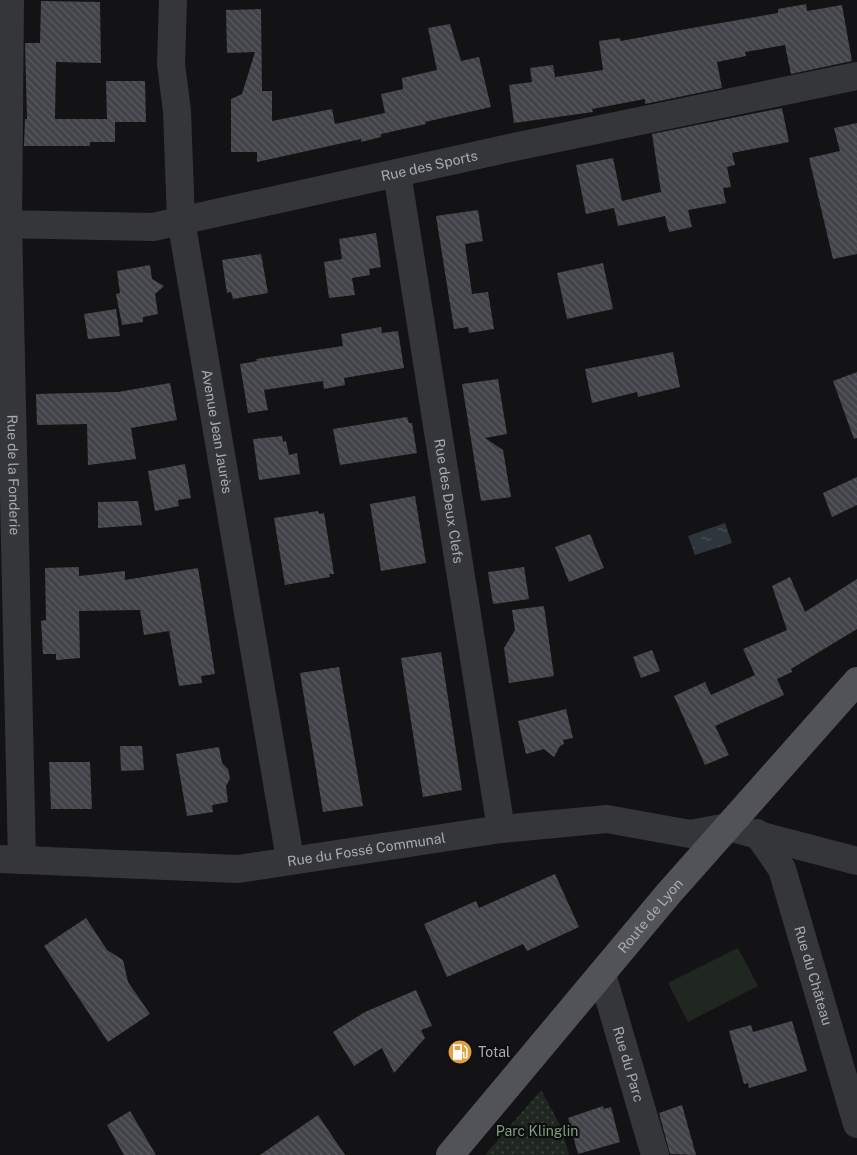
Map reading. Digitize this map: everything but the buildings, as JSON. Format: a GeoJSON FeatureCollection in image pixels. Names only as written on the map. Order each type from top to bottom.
{"type":"FeatureCollection","features":[{"type":"Feature","properties":{"kind":"main road","name":"Route de Lyon"},"geometry":{"type":"LineString","coordinates":[[450,1155],[669,893],[857,681]]}},
{"type":"Feature","properties":{"kind":"street","name":"Rue de la Fonderie"},"geometry":{"type":"LineString","coordinates":[[10,0],[4,224],[11,859]]}},
{"type":"Feature","properties":{"kind":"street","name":"Avenue Jean Jaurès"},"geometry":{"type":"LineString","coordinates":[[173,0],[171,64],[177,111],[181,220],[290,860]]}},
{"type":"Feature","properties":{"kind":"street","name":"Rue des Sports"},"geometry":{"type":"LineString","coordinates":[[4,224],[153,227],[397,173],[857,76]]}},
{"type":"Feature","properties":{"kind":"street","name":"Rue des Deux Clefs"},"geometry":{"type":"LineString","coordinates":[[397,173],[502,829]]}},
{"type":"Feature","properties":{"kind":"street","name":"Rue du Fossé Communal"},"geometry":{"type":"LineString","coordinates":[[11,859],[238,869],[502,829],[607,819],[690,834],[728,827]]}},
{"type":"Feature","properties":{"kind":"street"},"geometry":{"type":"LineString","coordinates":[[728,827],[757,833],[857,861]]}},
{"type":"Feature","properties":{"kind":"street","name":"Rue du Château"},"geometry":{"type":"LineString","coordinates":[[757,833],[782,869],[857,1124]]}},
{"type":"Feature","properties":{"kind":"street","name":"Rue du Parc"},"geometry":{"type":"LineString","coordinates":[[602,974],[655,1155]]}},
{"type":"Feature","properties":{"kind":"green space"},"geometry":{"type":"Polygon","coordinates":[[[738,948],[758,986],[688,1022],[668,983],[738,948]]]}},
{"type":"Feature","properties":{"kind":"green space","name":"Parc Klinglin"},"geometry":{"type":"Polygon","coordinates":[[[541,1090],[561,1127],[569,1155],[485,1155],[541,1090]]]}},
{"type":"Feature","properties":{"kind":"water"},"geometry":{"type":"Polygon","coordinates":[[[725,523],[732,543],[695,555],[688,536],[725,523]]]}},
{"type":"Feature","properties":{"kind":"place","name":"Total"},"geometry":{"type":"Point","coordinates":[460,1052]}}]}
